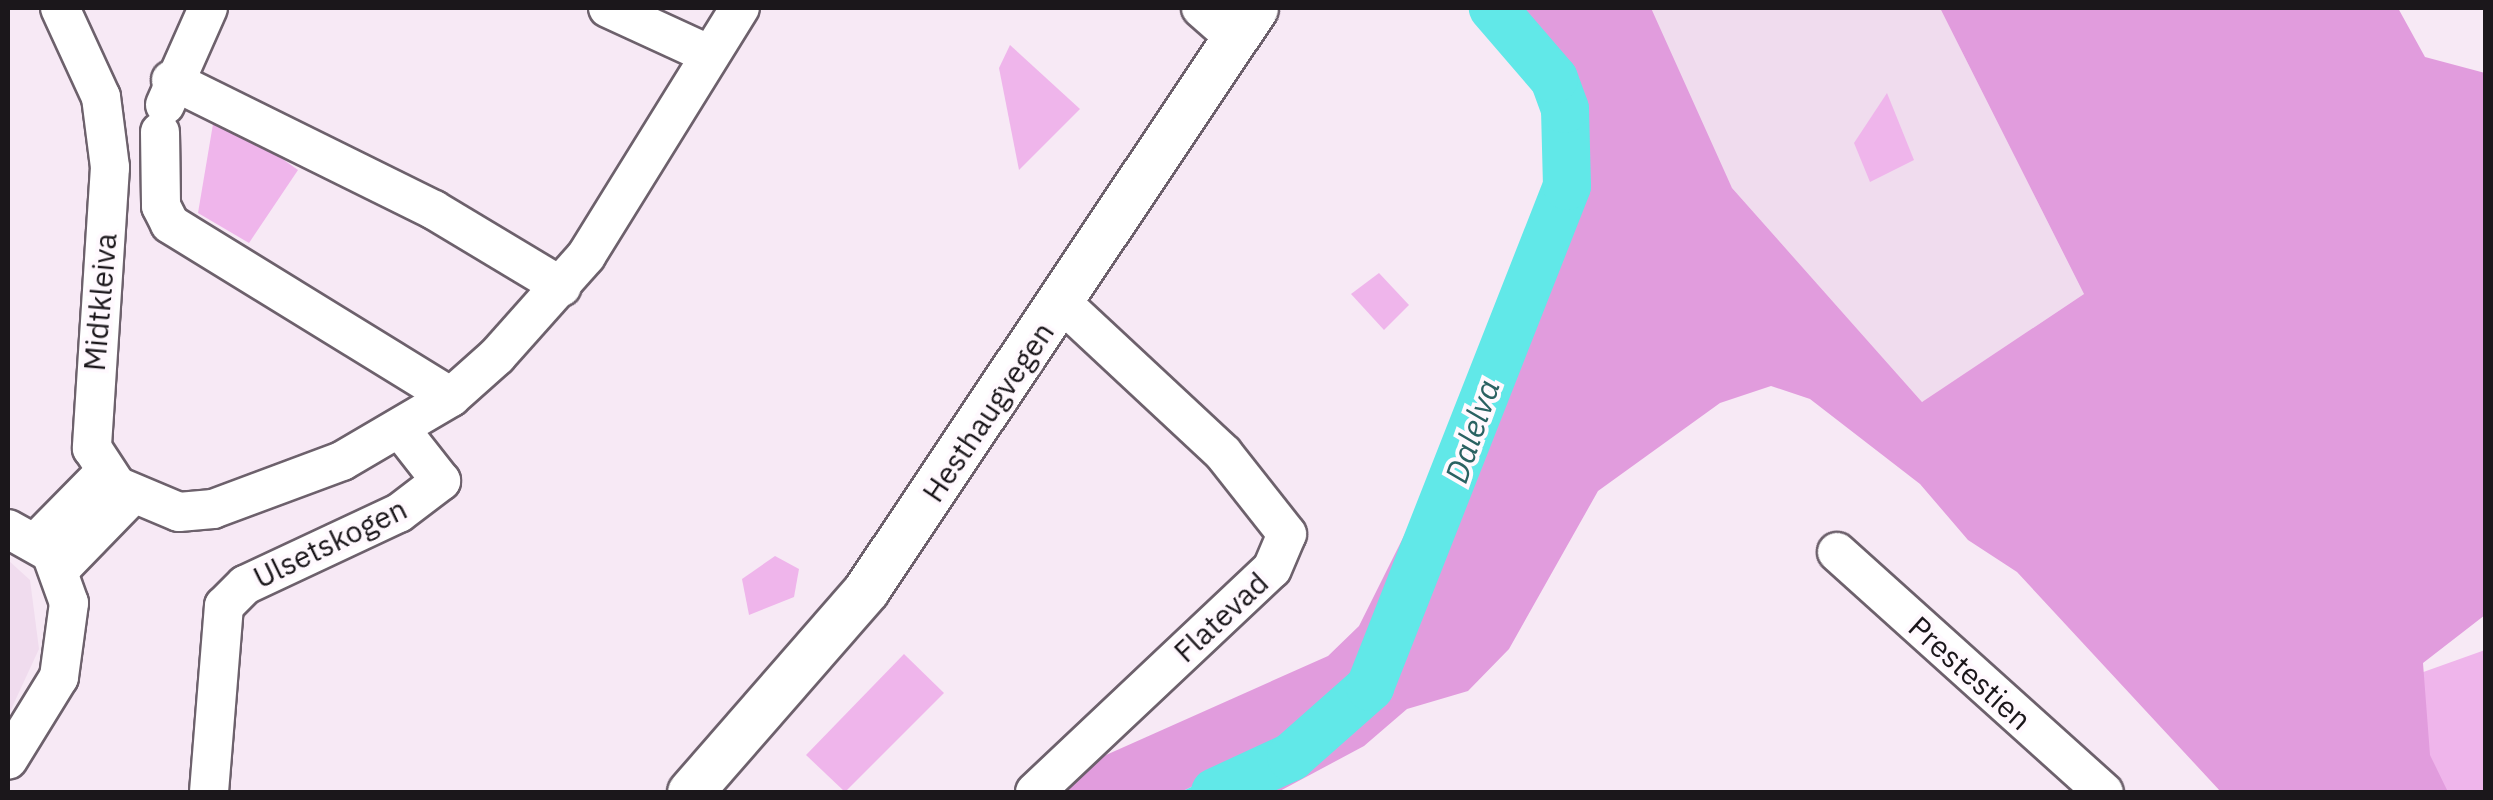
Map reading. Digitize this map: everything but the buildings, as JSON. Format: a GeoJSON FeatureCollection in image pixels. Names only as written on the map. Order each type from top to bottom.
{"type":"FeatureCollection","features":[{"type":"Feature","properties":{"kind":"main road","name":"Hesthaugvegen"},"geometry":{"type":"LineString","coordinates":[[690,792],[866,590],[1245,22]]}},
{"type":"Feature","properties":{"kind":"street","name":"Midtkleiva"},"geometry":{"type":"LineString","coordinates":[[60,8],[107,128],[89,433],[118,484]]}},
{"type":"Feature","properties":{"kind":"street"},"geometry":{"type":"LineString","coordinates":[[208,8],[171,80],[160,132],[160,206],[170,224],[451,397]]}},
{"type":"Feature","properties":{"kind":"street"},"geometry":{"type":"LineString","coordinates":[[608,8],[710,55]]}},
{"type":"Feature","properties":{"kind":"street"},"geometry":{"type":"LineString","coordinates":[[8,760],[59,677],[69,618],[35,546],[118,484],[166,510],[213,509],[401,430],[451,397],[562,287],[740,8]]}},
{"type":"Feature","properties":{"kind":"street"},"geometry":{"type":"LineString","coordinates":[[1201,8],[1245,22]]}},
{"type":"Feature","properties":{"kind":"street"},"geometry":{"type":"LineString","coordinates":[[171,80],[434,210],[562,287]]}},
{"type":"Feature","properties":{"kind":"street"},"geometry":{"type":"LineString","coordinates":[[107,128],[160,132]]}},
{"type":"Feature","properties":{"kind":"street","name":"Flatevad"},"geometry":{"type":"LineString","coordinates":[[1036,792],[1272,570],[1287,534],[1224,453],[1061,302]]}},
{"type":"Feature","properties":{"kind":"street","name":"Ulsetskogen"},"geometry":{"type":"LineString","coordinates":[[209,792],[224,606],[245,584],[399,513],[441,481],[401,430]]}},
{"type":"Feature","properties":{"kind":"street","name":"Prestestien"},"geometry":{"type":"LineString","coordinates":[[1837,552],[2104,792]]}},
{"type":"Feature","properties":{"kind":"shaded area"},"geometry":{"type":"Polygon","coordinates":[[[1523,8],[1651,8],[1732,188],[1922,402],[2084,294],[1940,8],[2398,8],[2425,57],[2485,73],[2485,615],[2423,663],[2430,755],[2448,792],[2221,792],[2017,572],[1968,540],[1920,484],[1810,399],[1771,386],[1720,403],[1598,491],[1509,649],[1468,691],[1407,709],[1364,746],[1278,792],[1242,792],[1294,775],[1363,714],[1352,693],[1320,724],[1181,792],[1023,792],[1328,656],[1359,626],[1568,207],[1579,163],[1576,100],[1523,8]]]}},
{"type":"Feature","properties":{"kind":"shaded area"},"geometry":{"type":"Polygon","coordinates":[[[1642,8],[1940,8],[2084,294],[1922,402],[1732,188],[1642,8]]]}},
{"type":"Feature","properties":{"kind":"shaded area"},"geometry":{"type":"Polygon","coordinates":[[[1010,45],[1080,109],[1019,170],[999,68],[1010,45]]]}},
{"type":"Feature","properties":{"kind":"shaded area"},"geometry":{"type":"Polygon","coordinates":[[[1887,93],[1914,160],[1870,182],[1854,143],[1887,93]]]}},
{"type":"Feature","properties":{"kind":"shaded area"},"geometry":{"type":"Polygon","coordinates":[[[225,118],[298,170],[249,243],[198,213],[213,124],[225,118]]]}},
{"type":"Feature","properties":{"kind":"shaded area"},"geometry":{"type":"Polygon","coordinates":[[[1379,273],[1409,305],[1384,330],[1351,294],[1379,273]]]}},
{"type":"Feature","properties":{"kind":"shaded area"},"geometry":{"type":"Polygon","coordinates":[[[775,556],[799,569],[794,597],[749,615],[742,579],[775,556]]]}},
{"type":"Feature","properties":{"kind":"shaded area"},"geometry":{"type":"Polygon","coordinates":[[[8,560],[30,580],[39,649],[8,716],[8,560]]]}},
{"type":"Feature","properties":{"kind":"shaded area"},"geometry":{"type":"Polygon","coordinates":[[[2485,650],[2485,792],[2402,792],[2415,675],[2485,650]]]}},
{"type":"Feature","properties":{"kind":"shaded area"},"geometry":{"type":"Polygon","coordinates":[[[904,654],[944,693],[845,792],[806,755],[904,654]]]}},
{"type":"Feature","properties":{"kind":"water"},"geometry":{"type":"Polygon","coordinates":[[[1351,693],[1363,713],[1294,775],[1242,792],[1181,792],[1320,724],[1351,693]]]}},
{"type":"Feature","properties":{"kind":"waterway","name":"Dalelva"},"geometry":{"type":"LineString","coordinates":[[1215,792],[1291,757],[1370,687],[1567,186],[1565,109],[1554,79],[1493,8]]}}]}
